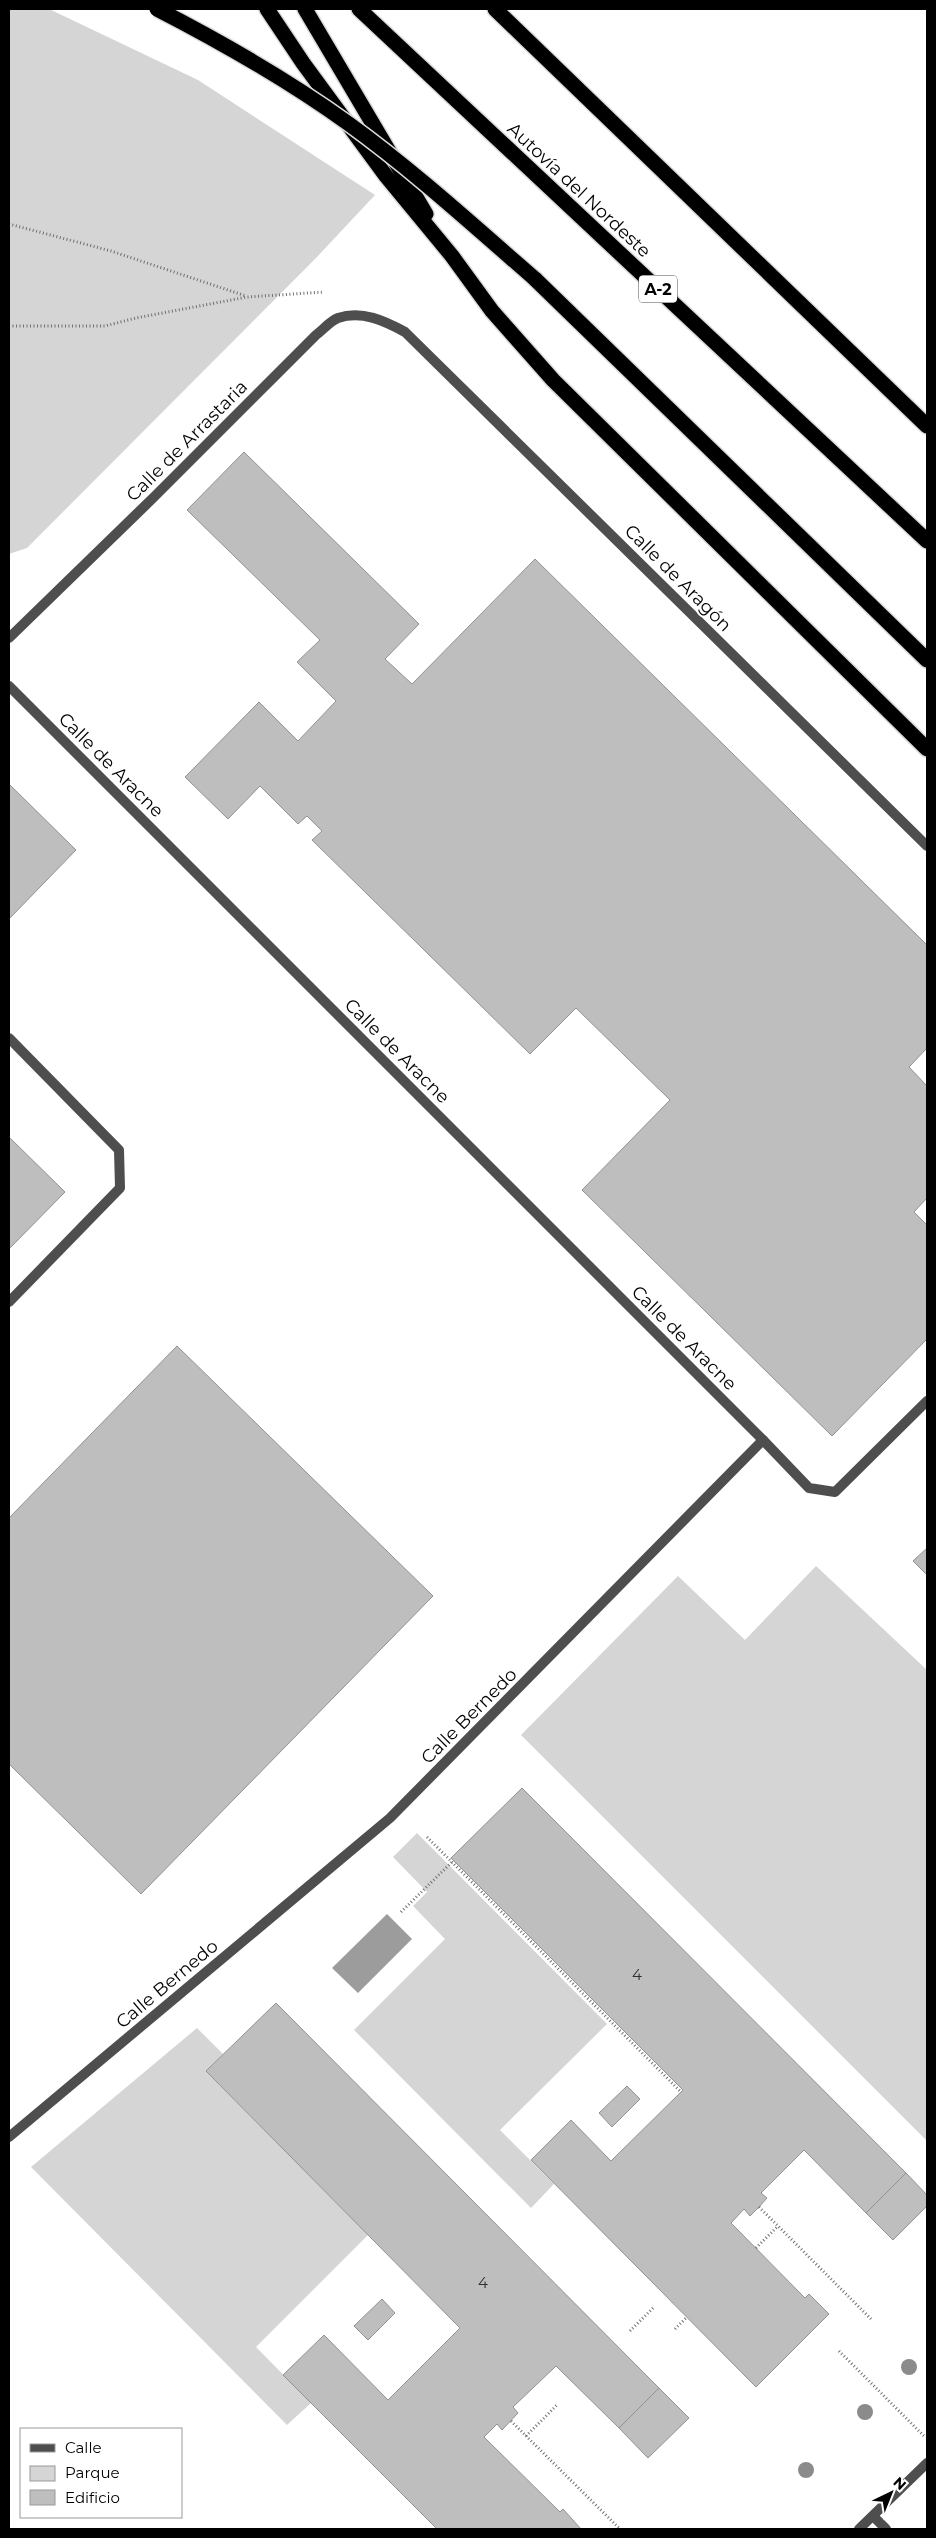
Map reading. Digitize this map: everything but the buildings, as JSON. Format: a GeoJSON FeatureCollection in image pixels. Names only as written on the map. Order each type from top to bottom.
{"type":"FeatureCollection","features":[{"type":"Feature","properties":{"kind":"highway"},"geometry":{"type":"LineString","coordinates":[[157,9],[210,36],[282,79],[348,123],[417,176],[542,286],[927,660]]}},
{"type":"Feature","properties":{"kind":"highway"},"geometry":{"type":"LineString","coordinates":[[267,9],[303,63],[386,176],[452,256],[492,311],[553,380],[927,749]]}},
{"type":"Feature","properties":{"kind":"highway"},"geometry":{"type":"LineString","coordinates":[[305,9],[452,256]]}},
{"type":"Feature","properties":{"kind":"highway","name":"Autovía del Nordeste"},"geometry":{"type":"LineString","coordinates":[[359,9],[927,541]]}},
{"type":"Feature","properties":{"kind":"highway"},"geometry":{"type":"LineString","coordinates":[[495,9],[927,426]]}},
{"type":"Feature","properties":{"kind":"street","name":"Calle de Arrastaria"},"geometry":{"type":"LineString","coordinates":[[9,638],[153,498],[316,335],[336,318],[356,315],[383,320],[405,332]]}},
{"type":"Feature","properties":{"kind":"street","name":"Calle de Aragón"},"geometry":{"type":"LineString","coordinates":[[405,332],[927,846]]}},
{"type":"Feature","properties":{"kind":"street","name":"Calle de Aracne"},"geometry":{"type":"LineString","coordinates":[[9,686],[763,1440]]}},
{"type":"Feature","properties":{"kind":"street"},"geometry":{"type":"LineString","coordinates":[[9,1038],[119,1150],[120,1188],[9,1302]]}},
{"type":"Feature","properties":{"kind":"street"},"geometry":{"type":"LineString","coordinates":[[763,1440],[810,1488],[835,1492],[927,1401]]}},
{"type":"Feature","properties":{"kind":"street","name":"Calle Bernedo"},"geometry":{"type":"LineString","coordinates":[[9,2137],[390,1818],[763,1440]]}},
{"type":"Feature","properties":{"kind":"street"},"geometry":{"type":"LineString","coordinates":[[858,2529],[874,2517],[927,2463]]}},
{"type":"Feature","properties":{"kind":"street"},"geometry":{"type":"LineString","coordinates":[[874,2517],[886,2529]]}},
{"type":"Feature","properties":{"kind":"path"},"geometry":{"type":"LineString","coordinates":[[9,224],[111,251],[247,297]]}},
{"type":"Feature","properties":{"kind":"path"},"geometry":{"type":"LineString","coordinates":[[9,326],[105,326],[136,318],[247,297],[324,292]]}},
{"type":"Feature","properties":{"kind":"path"},"geometry":{"type":"LineString","coordinates":[[427,1837],[681,2092]]}},
{"type":"Feature","properties":{"kind":"path"},"geometry":{"type":"LineString","coordinates":[[402,1912],[452,1862]]}},
{"type":"Feature","properties":{"kind":"path"},"geometry":{"type":"LineString","coordinates":[[759,2207],[871,2319]]}},
{"type":"Feature","properties":{"kind":"path"},"geometry":{"type":"LineString","coordinates":[[756,2248],[777,2226]]}},
{"type":"Feature","properties":{"kind":"path"},"geometry":{"type":"LineString","coordinates":[[630,2331],[654,2307]]}},
{"type":"Feature","properties":{"kind":"path"},"geometry":{"type":"LineString","coordinates":[[675,2329],[686,2317]]}},
{"type":"Feature","properties":{"kind":"path"},"geometry":{"type":"LineString","coordinates":[[839,2351],[927,2440]]}},
{"type":"Feature","properties":{"kind":"path"},"geometry":{"type":"LineString","coordinates":[[526,2436],[558,2404]]}},
{"type":"Feature","properties":{"kind":"path"},"geometry":{"type":"LineString","coordinates":[[510,2420],[620,2529]]}},
{"type":"Feature","properties":{"kind":"green space"},"geometry":{"type":"Polygon","coordinates":[[[9,9],[49,9],[198,80],[375,195],[316,258],[27,548],[9,554],[9,9]]]}},
{"type":"Feature","properties":{"kind":"green space"},"geometry":{"type":"Polygon","coordinates":[[[816,1566],[927,1670],[927,2141],[521,1735],[678,1576],[745,1640],[816,1566]]]}},
{"type":"Feature","properties":{"kind":"green space"},"geometry":{"type":"Polygon","coordinates":[[[417,1833],[607,2024],[500,2130],[554,2184],[531,2208],[354,2030],[445,1939],[413,1906],[427,1892],[393,1857],[417,1833]]]}},
{"type":"Feature","properties":{"kind":"green space"},"geometry":{"type":"Polygon","coordinates":[[[197,2028],[223,2054],[206,2071],[368,2235],[256,2347],[311,2403],[287,2425],[31,2167],[197,2028]]]}},
{"type":"Feature","properties":{"kind":"shaded area"},"geometry":{"type":"Polygon","coordinates":[[[387,1914],[412,1939],[358,1993],[332,1968],[387,1914]]]}}]}
